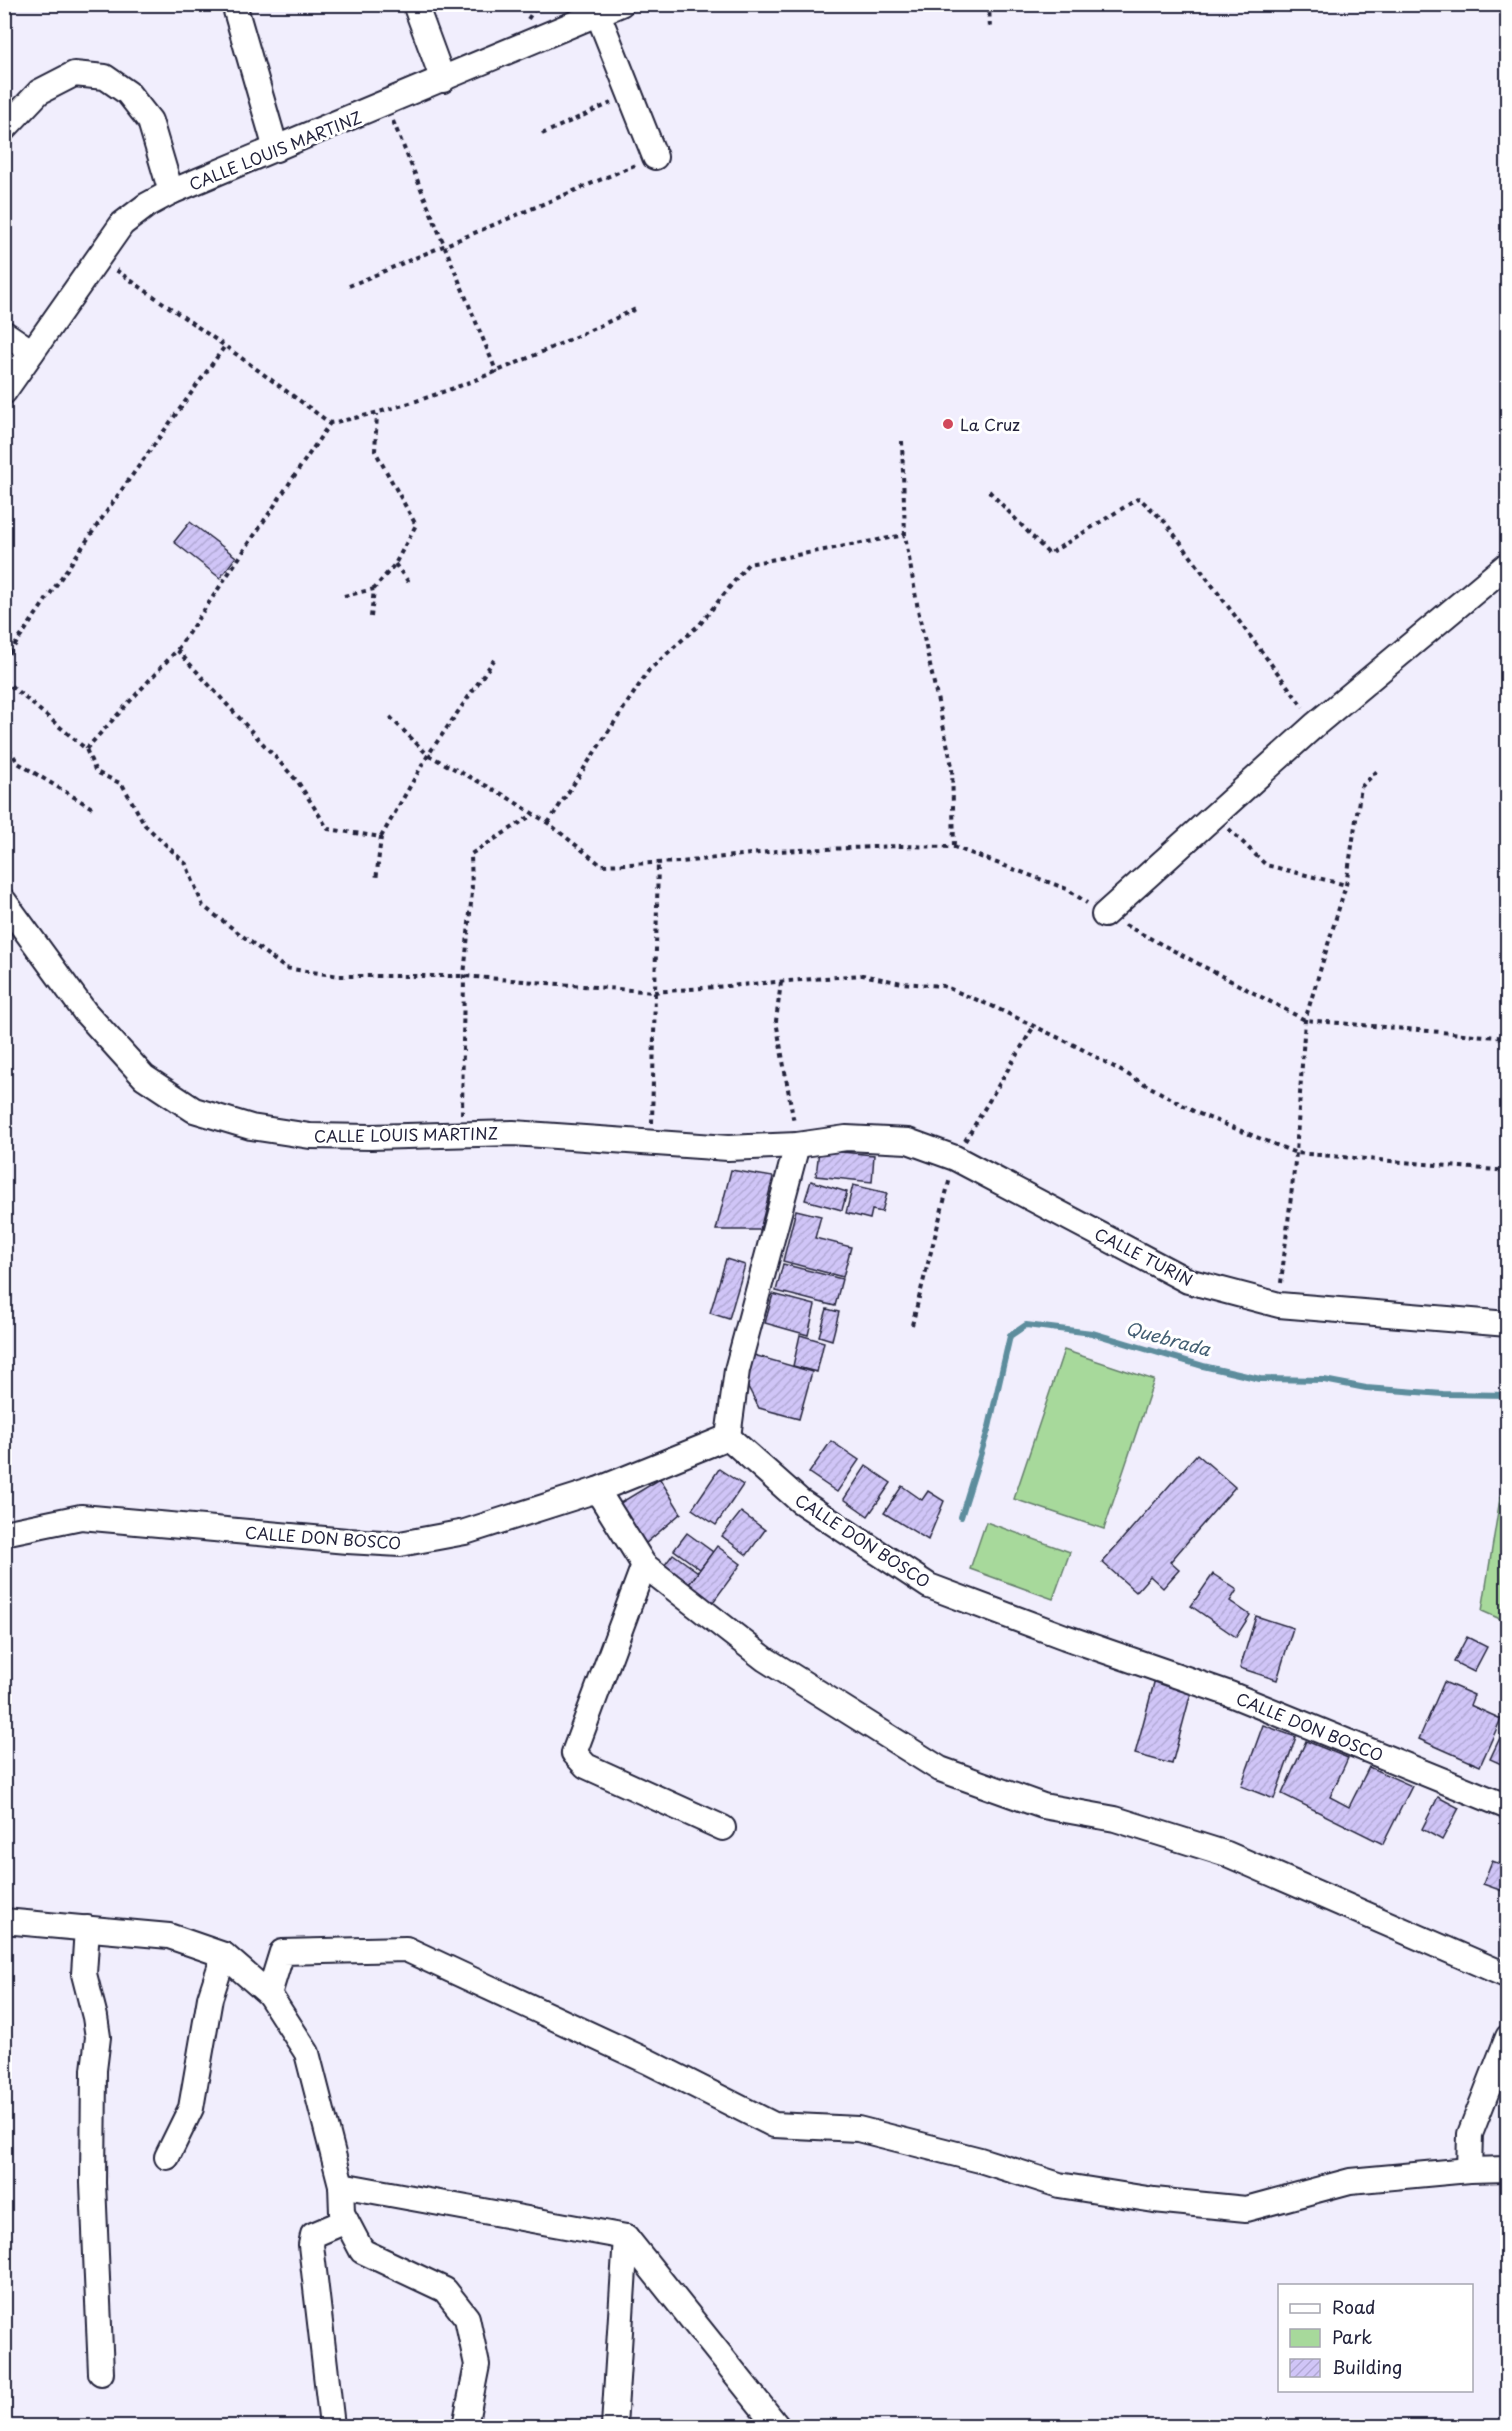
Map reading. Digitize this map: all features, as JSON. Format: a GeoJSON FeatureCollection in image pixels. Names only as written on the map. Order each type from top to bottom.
{"type":"FeatureCollection","features":[{"type":"Feature","properties":{"kind":"street"},"geometry":{"type":"LineString","coordinates":[[234,4],[276,149]]}},
{"type":"Feature","properties":{"kind":"street"},"geometry":{"type":"LineString","coordinates":[[416,4],[443,80]]}},
{"type":"Feature","properties":{"kind":"street","name":"CALLE LOUIS MARTINZ"},"geometry":{"type":"LineString","coordinates":[[4,392],[122,224],[147,205],[171,192],[621,4]]}},
{"type":"Feature","properties":{"kind":"street"},"geometry":{"type":"LineString","coordinates":[[598,14],[656,156]]}},
{"type":"Feature","properties":{"kind":"street"},"geometry":{"type":"LineString","coordinates":[[4,129],[39,92],[74,74],[105,77],[128,93],[150,121],[171,192]]}},
{"type":"Feature","properties":{"kind":"street"},"geometry":{"type":"LineString","coordinates":[[4,333],[32,352]]}},
{"type":"Feature","properties":{"kind":"street"},"geometry":{"type":"LineString","coordinates":[[1104,915],[1316,724],[1508,564]]}},
{"type":"Feature","properties":{"kind":"street","name":"CALLE LOUIS MARTINZ"},"geometry":{"type":"LineString","coordinates":[[4,901],[85,1011],[144,1077],[194,1110],[252,1127],[310,1136],[371,1137],[513,1133],[728,1148],[797,1145]]}},
{"type":"Feature","properties":{"kind":"street","name":"CALLE TURIN"},"geometry":{"type":"LineString","coordinates":[[797,1145],[846,1138],[908,1141],[955,1158],[1188,1281],[1279,1305],[1508,1324]]}},
{"type":"Feature","properties":{"kind":"street"},"geometry":{"type":"LineString","coordinates":[[728,1437],[737,1370],[797,1145]]}},
{"type":"Feature","properties":{"kind":"street","name":"CALLE DON BOSCO"},"geometry":{"type":"LineString","coordinates":[[4,1533],[81,1517],[400,1544],[465,1532],[597,1490],[728,1437],[800,1501],[929,1586],[1065,1637],[1230,1694],[1508,1807]]}},
{"type":"Feature","properties":{"kind":"street"},"geometry":{"type":"LineString","coordinates":[[597,1490],[644,1565],[765,1659],[940,1769],[1043,1806],[1115,1819],[1227,1854],[1508,1976]]}},
{"type":"Feature","properties":{"kind":"street"},"geometry":{"type":"LineString","coordinates":[[644,1565],[574,1753],[586,1766],[723,1828]]}},
{"type":"Feature","properties":{"kind":"street"},"geometry":{"type":"LineString","coordinates":[[4,1921],[169,1936],[224,1955],[269,1994],[307,2053],[341,2185],[342,2213],[362,2251],[445,2290],[467,2318],[477,2365],[465,2427]]}},
{"type":"Feature","properties":{"kind":"street"},"geometry":{"type":"LineString","coordinates":[[87,1929],[84,1974],[98,2037],[94,2070],[93,2183],[101,2373]]}},
{"type":"Feature","properties":{"kind":"street"},"geometry":{"type":"LineString","coordinates":[[269,1994],[282,1952],[406,1949],[647,2061],[774,2125],[858,2129],[980,2160],[1059,2185],[1154,2200],[1246,2209],[1350,2181],[1469,2170],[1508,2169]]}},
{"type":"Feature","properties":{"kind":"street"},"geometry":{"type":"LineString","coordinates":[[167,2157],[191,2108],[210,1998],[224,1955]]}},
{"type":"Feature","properties":{"kind":"street"},"geometry":{"type":"LineString","coordinates":[[1469,2170],[1472,2128],[1508,2037]]}},
{"type":"Feature","properties":{"kind":"street"},"geometry":{"type":"LineString","coordinates":[[341,2185],[626,2237],[777,2427]]}},
{"type":"Feature","properties":{"kind":"street"},"geometry":{"type":"LineString","coordinates":[[332,2427],[311,2245],[313,2235],[346,2221]]}},
{"type":"Feature","properties":{"kind":"street"},"geometry":{"type":"LineString","coordinates":[[614,2427],[626,2237]]}},
{"type":"Feature","properties":{"kind":"path"},"geometry":{"type":"LineString","coordinates":[[989,4],[990,30]]}},
{"type":"Feature","properties":{"kind":"path"},"geometry":{"type":"LineString","coordinates":[[542,134],[630,94]]}},
{"type":"Feature","properties":{"kind":"path"},"geometry":{"type":"LineString","coordinates":[[402,143],[496,373]]}},
{"type":"Feature","properties":{"kind":"path"},"geometry":{"type":"LineString","coordinates":[[349,286],[656,156]]}},
{"type":"Feature","properties":{"kind":"path"},"geometry":{"type":"LineString","coordinates":[[98,257],[330,423]]}},
{"type":"Feature","properties":{"kind":"path"},"geometry":{"type":"LineString","coordinates":[[86,749],[177,650],[330,423],[377,414],[496,373],[638,309]]}},
{"type":"Feature","properties":{"kind":"path"},"geometry":{"type":"LineString","coordinates":[[4,661],[118,495],[225,346]]}},
{"type":"Feature","properties":{"kind":"path"},"geometry":{"type":"LineString","coordinates":[[371,617],[374,589],[395,564],[416,525],[375,451],[377,414]]}},
{"type":"Feature","properties":{"kind":"path"},"geometry":{"type":"LineString","coordinates":[[902,441],[905,535],[919,615],[952,766],[954,847]]}},
{"type":"Feature","properties":{"kind":"path"},"geometry":{"type":"LineString","coordinates":[[989,492],[1050,554],[1139,498],[1165,522],[1316,724]]}},
{"type":"Feature","properties":{"kind":"path"},"geometry":{"type":"LineString","coordinates":[[548,823],[649,670],[702,623],[748,564],[905,535]]}},
{"type":"Feature","properties":{"kind":"path"},"geometry":{"type":"LineString","coordinates":[[395,564],[410,584]]}},
{"type":"Feature","properties":{"kind":"path"},"geometry":{"type":"LineString","coordinates":[[344,596],[374,589]]}},
{"type":"Feature","properties":{"kind":"path"},"geometry":{"type":"LineString","coordinates":[[177,650],[298,782],[328,829],[381,837]]}},
{"type":"Feature","properties":{"kind":"path"},"geometry":{"type":"LineString","coordinates":[[375,881],[381,837],[428,755],[494,660]]}},
{"type":"Feature","properties":{"kind":"path"},"geometry":{"type":"LineString","coordinates":[[4,680],[86,749],[96,772],[122,784],[145,825],[186,864],[203,906],[285,968],[339,976],[464,975],[654,992],[862,975],[902,983],[943,986],[992,1006],[1078,1047],[1197,1113],[1296,1153],[1508,1171]]}},
{"type":"Feature","properties":{"kind":"path"},"geometry":{"type":"LineString","coordinates":[[390,717],[428,755],[502,794],[534,814],[602,865],[777,851],[898,846],[954,847],[1067,889],[1104,915],[1305,1020],[1508,1038]]}},
{"type":"Feature","properties":{"kind":"path"},"geometry":{"type":"LineString","coordinates":[[4,741],[18,763],[92,808]]}},
{"type":"Feature","properties":{"kind":"path"},"geometry":{"type":"LineString","coordinates":[[1279,1305],[1296,1153],[1305,1020],[1346,885],[1361,787],[1378,770]]}},
{"type":"Feature","properties":{"kind":"path"},"geometry":{"type":"LineString","coordinates":[[462,1133],[464,975],[471,892],[471,854],[534,814]]}},
{"type":"Feature","properties":{"kind":"path"},"geometry":{"type":"LineString","coordinates":[[1214,814],[1266,865],[1346,885]]}},
{"type":"Feature","properties":{"kind":"path"},"geometry":{"type":"LineString","coordinates":[[652,1142],[658,862]]}},
{"type":"Feature","properties":{"kind":"path"},"geometry":{"type":"LineString","coordinates":[[781,982],[776,1021],[797,1145]]}},
{"type":"Feature","properties":{"kind":"path"},"geometry":{"type":"LineString","coordinates":[[912,1325],[955,1158],[1034,1026]]}},
{"type":"Feature","properties":{"kind":"green space"},"geometry":{"type":"Polygon","coordinates":[[[1064,1350],[1154,1380],[1104,1529],[1014,1499],[1064,1350]]]}},
{"type":"Feature","properties":{"kind":"green space"},"geometry":{"type":"Polygon","coordinates":[[[1503,1480],[1508,1480],[1507,1622],[1482,1611],[1503,1480]]]}},
{"type":"Feature","properties":{"kind":"green space"},"geometry":{"type":"Polygon","coordinates":[[[986,1522],[1070,1552],[1053,1599],[970,1569],[986,1522]]]}},
{"type":"Feature","properties":{"kind":"building"},"geometry":{"type":"Polygon","coordinates":[[[190,522],[236,557],[220,578],[174,542],[190,522]]]}},
{"type":"Feature","properties":{"kind":"building"},"geometry":{"type":"Polygon","coordinates":[[[819,1150],[874,1155],[872,1182],[816,1176],[819,1150]]]}},
{"type":"Feature","properties":{"kind":"building"},"geometry":{"type":"Polygon","coordinates":[[[731,1170],[773,1177],[760,1230],[716,1230],[731,1170]]]}},
{"type":"Feature","properties":{"kind":"building"},"geometry":{"type":"Polygon","coordinates":[[[811,1181],[847,1192],[842,1210],[805,1200],[811,1181]]]}},
{"type":"Feature","properties":{"kind":"building"},"geometry":{"type":"Polygon","coordinates":[[[853,1185],[887,1193],[882,1212],[872,1210],[870,1219],[846,1213],[853,1185]]]}},
{"type":"Feature","properties":{"kind":"building"},"geometry":{"type":"Polygon","coordinates":[[[796,1210],[821,1216],[815,1238],[851,1247],[843,1277],[783,1261],[796,1210]]]}},
{"type":"Feature","properties":{"kind":"building"},"geometry":{"type":"Polygon","coordinates":[[[726,1259],[745,1265],[729,1319],[710,1313],[726,1259]]]}},
{"type":"Feature","properties":{"kind":"building"},"geometry":{"type":"Polygon","coordinates":[[[783,1264],[842,1279],[835,1306],[776,1291],[783,1264]]]}},
{"type":"Feature","properties":{"kind":"building"},"geometry":{"type":"Polygon","coordinates":[[[773,1294],[815,1305],[808,1335],[765,1323],[773,1294]]]}},
{"type":"Feature","properties":{"kind":"building"},"geometry":{"type":"Polygon","coordinates":[[[827,1309],[839,1312],[832,1340],[819,1336],[827,1309]]]}},
{"type":"Feature","properties":{"kind":"building"},"geometry":{"type":"Polygon","coordinates":[[[800,1335],[824,1342],[817,1372],[793,1366],[800,1335]]]}},
{"type":"Feature","properties":{"kind":"building"},"geometry":{"type":"Polygon","coordinates":[[[754,1355],[812,1372],[799,1419],[759,1408],[746,1383],[754,1355]]]}},
{"type":"Feature","properties":{"kind":"building"},"geometry":{"type":"Polygon","coordinates":[[[831,1441],[859,1460],[837,1492],[809,1473],[831,1441]]]}},
{"type":"Feature","properties":{"kind":"building"},"geometry":{"type":"Polygon","coordinates":[[[1197,1454],[1235,1487],[1170,1562],[1179,1570],[1163,1588],[1150,1576],[1136,1592],[1102,1562],[1197,1454]]]}},
{"type":"Feature","properties":{"kind":"building"},"geometry":{"type":"Polygon","coordinates":[[[866,1466],[891,1483],[868,1516],[844,1499],[866,1466]]]}},
{"type":"Feature","properties":{"kind":"building"},"geometry":{"type":"Polygon","coordinates":[[[719,1469],[743,1485],[716,1525],[692,1509],[719,1469]]]}},
{"type":"Feature","properties":{"kind":"building"},"geometry":{"type":"Polygon","coordinates":[[[660,1479],[681,1513],[638,1550],[612,1508],[660,1479]]]}},
{"type":"Feature","properties":{"kind":"building"},"geometry":{"type":"Polygon","coordinates":[[[902,1486],[922,1500],[928,1491],[944,1501],[928,1540],[884,1513],[902,1486]]]}},
{"type":"Feature","properties":{"kind":"building"},"geometry":{"type":"Polygon","coordinates":[[[741,1512],[765,1530],[747,1555],[722,1536],[741,1512]]]}},
{"type":"Feature","properties":{"kind":"building"},"geometry":{"type":"Polygon","coordinates":[[[687,1533],[713,1552],[700,1569],[674,1550],[687,1533]]]}},
{"type":"Feature","properties":{"kind":"building"},"geometry":{"type":"Polygon","coordinates":[[[717,1546],[741,1564],[708,1609],[684,1591],[717,1546]]]}},
{"type":"Feature","properties":{"kind":"building"},"geometry":{"type":"Polygon","coordinates":[[[673,1554],[698,1572],[686,1588],[661,1570],[673,1554]]]}},
{"type":"Feature","properties":{"kind":"building"},"geometry":{"type":"Polygon","coordinates":[[[1213,1574],[1237,1590],[1230,1601],[1250,1615],[1236,1637],[1191,1606],[1213,1574]]]}},
{"type":"Feature","properties":{"kind":"building"},"geometry":{"type":"Polygon","coordinates":[[[1256,1616],[1293,1628],[1277,1680],[1240,1668],[1256,1616]]]}},
{"type":"Feature","properties":{"kind":"building"},"geometry":{"type":"Polygon","coordinates":[[[1467,1637],[1487,1647],[1474,1672],[1454,1662],[1467,1637]]]}},
{"type":"Feature","properties":{"kind":"building"},"geometry":{"type":"Polygon","coordinates":[[[1155,1679],[1192,1689],[1172,1764],[1135,1754],[1155,1679]]]}},
{"type":"Feature","properties":{"kind":"building"},"geometry":{"type":"Polygon","coordinates":[[[1444,1682],[1474,1695],[1470,1705],[1501,1719],[1480,1766],[1419,1739],[1444,1682]]]}},
{"type":"Feature","properties":{"kind":"building"},"geometry":{"type":"Polygon","coordinates":[[[1508,1721],[1508,1767],[1490,1759],[1508,1721]]]}},
{"type":"Feature","properties":{"kind":"building"},"geometry":{"type":"Polygon","coordinates":[[[1263,1725],[1296,1737],[1274,1799],[1241,1786],[1263,1725]]]}},
{"type":"Feature","properties":{"kind":"building"},"geometry":{"type":"Polygon","coordinates":[[[1306,1741],[1348,1758],[1330,1797],[1349,1807],[1369,1767],[1412,1786],[1383,1844],[1282,1794],[1306,1741]]]}},
{"type":"Feature","properties":{"kind":"building"},"geometry":{"type":"Polygon","coordinates":[[[1438,1797],[1459,1808],[1442,1840],[1422,1829],[1438,1797]]]}},
{"type":"Feature","properties":{"kind":"building"},"geometry":{"type":"Polygon","coordinates":[[[1508,1852],[1508,1893],[1483,1884],[1492,1861],[1503,1865],[1508,1852]]]}},
{"type":"Feature","properties":{"kind":"waterway","name":"Quebrada"},"geometry":{"type":"LineString","coordinates":[[961,1517],[989,1427],[1010,1336],[1026,1325],[1092,1333],[1203,1366],[1260,1379],[1324,1380],[1366,1388],[1443,1394],[1508,1395]]}},
{"type":"Feature","properties":{"kind":"place","name":"La Cruz"},"geometry":{"type":"Point","coordinates":[948,424]}}]}
